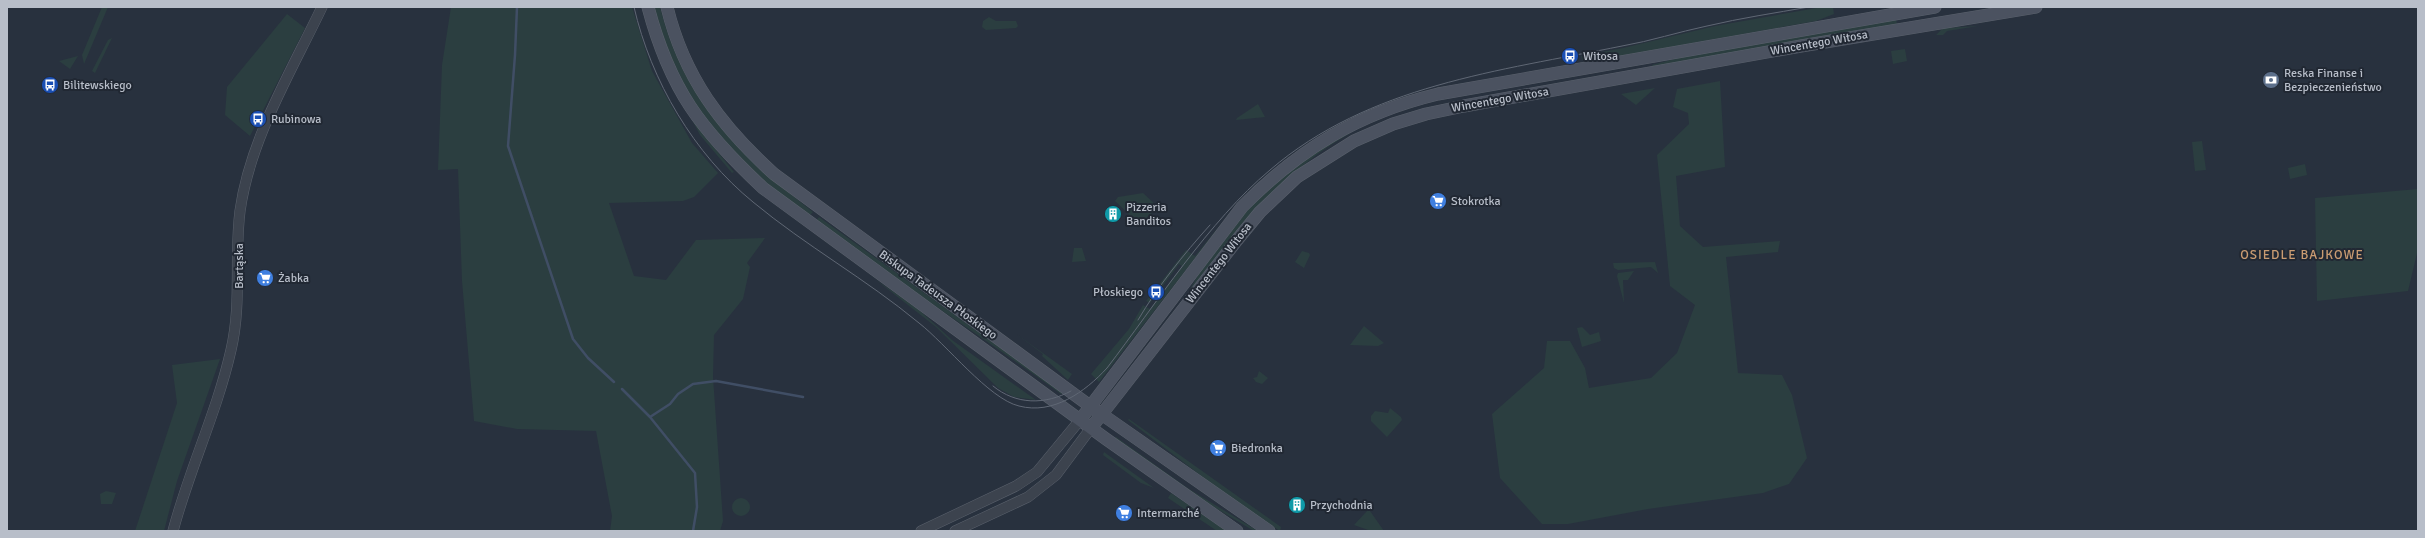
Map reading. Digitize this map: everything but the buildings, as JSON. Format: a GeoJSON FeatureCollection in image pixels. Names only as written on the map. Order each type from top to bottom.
{"type":"FeatureCollection","features":[{"type":"Feature","properties":{"kind":"main road","name":"Biskupa Tadeusza Płoskiego"},"geometry":{"type":"LineString","coordinates":[[648,7],[657,40],[674,79],[697,119],[728,156],[763,188],[803,219],[1091,428],[1237,531]]}},
{"type":"Feature","properties":{"kind":"main road","name":"Biskupa Tadeusza Płoskiego"},"geometry":{"type":"LineString","coordinates":[[667,7],[684,59],[704,96],[734,136],[761,162],[820,210],[1090,406],[1269,531]]}},
{"type":"Feature","properties":{"kind":"main road","name":"Wincentego Witosa"},"geometry":{"type":"LineString","coordinates":[[1080,420],[1242,207],[1259,189],[1304,153],[1356,122],[1393,107],[1438,94],[1935,7]]}},
{"type":"Feature","properties":{"kind":"main road","name":"Wincentego Witosa"},"geometry":{"type":"LineString","coordinates":[[1091,428],[1103,415],[1260,212],[1297,177],[1327,156],[1354,141],[1393,124],[1426,114],[1464,106],[1801,46],[2036,7]]}},
{"type":"Feature","properties":{"kind":"street","name":"Bartąska"},"geometry":{"type":"LineString","coordinates":[[173,531],[227,367],[236,329],[239,290],[240,212],[248,172],[274,105],[322,7]]}},
{"type":"Feature","properties":{"kind":"street"},"geometry":{"type":"LineString","coordinates":[[921,531],[1016,486],[1037,472],[1080,420]]}},
{"type":"Feature","properties":{"kind":"street"},"geometry":{"type":"LineString","coordinates":[[955,531],[1033,493],[1056,475],[1091,428]]}},
{"type":"Feature","properties":{"kind":"shaded area"},"geometry":{"type":"Polygon","coordinates":[[[102,7],[108,7],[84,64],[82,55],[102,7]]]}},
{"type":"Feature","properties":{"kind":"shaded area"},"geometry":{"type":"Polygon","coordinates":[[[451,7],[632,7],[652,71],[692,143],[718,173],[694,197],[683,201],[609,203],[634,276],[666,280],[696,240],[765,238],[747,263],[750,267],[743,299],[714,335],[713,377],[723,521],[720,531],[610,531],[612,516],[596,431],[517,429],[474,421],[462,281],[458,169],[438,170],[442,65],[451,7]]]}},
{"type":"Feature","properties":{"kind":"shaded area"},"geometry":{"type":"Polygon","coordinates":[[[654,7],[660,7],[670,41],[699,98],[738,147],[761,169],[813,212],[808,217],[766,183],[710,126],[680,81],[669,56],[654,7]]]}},
{"type":"Feature","properties":{"kind":"shaded area"},"geometry":{"type":"Polygon","coordinates":[[[1822,7],[1833,7],[1834,14],[1816,21],[1603,59],[1582,60],[1581,56],[1623,48],[1715,26],[1822,7]]]}},
{"type":"Feature","properties":{"kind":"shaded area"},"geometry":{"type":"Polygon","coordinates":[[[287,14],[305,28],[250,136],[225,115],[227,87],[287,14]]]}},
{"type":"Feature","properties":{"kind":"shaded area"},"geometry":{"type":"Polygon","coordinates":[[[989,17],[996,21],[1016,21],[1018,26],[1016,28],[986,30],[982,27],[983,21],[989,17]]]}},
{"type":"Feature","properties":{"kind":"shaded area"},"geometry":{"type":"Polygon","coordinates":[[[1896,19],[1897,24],[1653,67],[1652,65],[1678,58],[1896,19]]]}},
{"type":"Feature","properties":{"kind":"shaded area"},"geometry":{"type":"Polygon","coordinates":[[[1978,26],[1947,31],[1943,35],[1936,35],[1943,28],[1978,26]]]}},
{"type":"Feature","properties":{"kind":"shaded area"},"geometry":{"type":"Polygon","coordinates":[[[112,38],[95,73],[92,71],[108,40],[112,38]]]}},
{"type":"Feature","properties":{"kind":"shaded area"},"geometry":{"type":"Polygon","coordinates":[[[1905,49],[1907,61],[1893,64],[1891,51],[1905,49]]]}},
{"type":"Feature","properties":{"kind":"shaded area"},"geometry":{"type":"Polygon","coordinates":[[[78,56],[70,69],[59,61],[78,56]]]}},
{"type":"Feature","properties":{"kind":"shaded area"},"geometry":{"type":"Polygon","coordinates":[[[1720,81],[1725,167],[1676,176],[1680,226],[1703,247],[1780,241],[1778,252],[1726,257],[1738,373],[1782,375],[1792,395],[1807,458],[1789,484],[1763,493],[1648,509],[1568,524],[1542,524],[1500,478],[1492,414],[1544,368],[1547,341],[1570,341],[1585,368],[1589,388],[1651,378],[1677,353],[1695,305],[1670,286],[1657,155],[1689,124],[1688,113],[1673,107],[1677,89],[1720,81]]]}},
{"type":"Feature","properties":{"kind":"shaded area"},"geometry":{"type":"Polygon","coordinates":[[[1655,88],[1636,105],[1621,94],[1655,88]]]}},
{"type":"Feature","properties":{"kind":"shaded area"},"geometry":{"type":"Polygon","coordinates":[[[1258,104],[1265,117],[1236,120],[1237,118],[1258,104]]]}},
{"type":"Feature","properties":{"kind":"shaded area"},"geometry":{"type":"Polygon","coordinates":[[[692,120],[734,172],[732,173],[700,135],[692,120]]]}},
{"type":"Feature","properties":{"kind":"shaded area"},"geometry":{"type":"Polygon","coordinates":[[[1347,132],[1349,134],[1324,150],[1278,187],[1238,231],[1184,300],[1202,268],[1249,208],[1296,165],[1347,132]]]}},
{"type":"Feature","properties":{"kind":"shaded area"},"geometry":{"type":"Polygon","coordinates":[[[2202,141],[2206,170],[2195,171],[2192,142],[2202,141]]]}},
{"type":"Feature","properties":{"kind":"shaded area"},"geometry":{"type":"Polygon","coordinates":[[[2305,164],[2307,175],[2290,179],[2288,168],[2305,164]]]}},
{"type":"Feature","properties":{"kind":"shaded area"},"geometry":{"type":"Polygon","coordinates":[[[2418,189],[2418,249],[2408,291],[2317,301],[2315,198],[2418,189]]]}},
{"type":"Feature","properties":{"kind":"shaded area"},"geometry":{"type":"Polygon","coordinates":[[[1143,193],[1158,207],[1141,223],[1138,223],[1115,201],[1118,197],[1143,193]]]}},
{"type":"Feature","properties":{"kind":"shaded area"},"geometry":{"type":"Polygon","coordinates":[[[1230,213],[1099,382],[1091,374],[1129,329],[1143,305],[1150,309],[1182,266],[1179,264],[1150,303],[1146,301],[1186,250],[1195,256],[1230,213]]]}},
{"type":"Feature","properties":{"kind":"shaded area"},"geometry":{"type":"Polygon","coordinates":[[[819,217],[1063,393],[1061,394],[815,222],[819,217]]]}},
{"type":"Feature","properties":{"kind":"shaded area"},"geometry":{"type":"Polygon","coordinates":[[[1074,248],[1082,248],[1086,261],[1072,262],[1074,248]]]}},
{"type":"Feature","properties":{"kind":"shaded area"},"geometry":{"type":"Polygon","coordinates":[[[1302,251],[1309,253],[1310,255],[1304,268],[1295,262],[1302,251]]]}},
{"type":"Feature","properties":{"kind":"shaded area"},"geometry":{"type":"Polygon","coordinates":[[[1655,262],[1658,273],[1651,267],[1618,270],[1614,268],[1613,263],[1655,262]]]}},
{"type":"Feature","properties":{"kind":"shaded area"},"geometry":{"type":"Polygon","coordinates":[[[1634,271],[1628,280],[1623,280],[1624,303],[1617,276],[1618,273],[1634,271]]]}},
{"type":"Feature","properties":{"kind":"shaded area"},"geometry":{"type":"Polygon","coordinates":[[[876,280],[917,308],[952,340],[1036,400],[1014,397],[998,388],[936,327],[876,280]]]}},
{"type":"Feature","properties":{"kind":"shaded area"},"geometry":{"type":"Polygon","coordinates":[[[1364,326],[1384,343],[1378,346],[1350,345],[1364,326]]]}},
{"type":"Feature","properties":{"kind":"shaded area"},"geometry":{"type":"Polygon","coordinates":[[[1582,327],[1590,335],[1599,332],[1601,341],[1582,347],[1577,328],[1582,327]]]}},
{"type":"Feature","properties":{"kind":"shaded area"},"geometry":{"type":"Polygon","coordinates":[[[1015,333],[1072,374],[1068,380],[1042,356],[1043,354],[1015,333]]]}},
{"type":"Feature","properties":{"kind":"shaded area"},"geometry":{"type":"Polygon","coordinates":[[[220,359],[177,481],[164,531],[135,531],[177,403],[172,365],[220,359]]]}},
{"type":"Feature","properties":{"kind":"shaded area"},"geometry":{"type":"Polygon","coordinates":[[[1259,371],[1268,378],[1262,384],[1256,382],[1253,378],[1257,377],[1259,371]]]}},
{"type":"Feature","properties":{"kind":"shaded area"},"geometry":{"type":"Polygon","coordinates":[[[1390,408],[1401,417],[1402,420],[1387,437],[1371,421],[1371,416],[1375,411],[1388,413],[1390,408]]]}},
{"type":"Feature","properties":{"kind":"shaded area"},"geometry":{"type":"Polygon","coordinates":[[[1129,419],[1281,527],[1280,531],[1246,510],[1128,420],[1129,419]]]}},
{"type":"Feature","properties":{"kind":"shaded area"},"geometry":{"type":"Polygon","coordinates":[[[1116,437],[1189,489],[1258,531],[1254,531],[1192,494],[1114,438],[1116,437]]]}},
{"type":"Feature","properties":{"kind":"shaded area"},"geometry":{"type":"Polygon","coordinates":[[[1104,452],[1154,488],[1141,483],[1103,455],[1104,452]]]}},
{"type":"Feature","properties":{"kind":"shaded area"},"geometry":{"type":"Polygon","coordinates":[[[106,491],[116,493],[112,504],[101,504],[100,494],[106,491]]]}},
{"type":"Feature","properties":{"kind":"shaded area"},"geometry":{"type":"Polygon","coordinates":[[[1171,493],[1227,531],[1217,531],[1168,498],[1171,493]]]}},
{"type":"Feature","properties":{"kind":"shaded area"},"geometry":{"type":"Polygon","coordinates":[[[737,498],[745,498],[750,503],[748,514],[745,516],[737,516],[732,511],[732,503],[737,498]]]}},
{"type":"Feature","properties":{"kind":"shaded area"},"geometry":{"type":"Polygon","coordinates":[[[1367,511],[1370,511],[1384,531],[1371,531],[1354,525],[1367,511]]]}},
{"type":"Feature","properties":{"kind":"waterway"},"geometry":{"type":"LineString","coordinates":[[517,7],[508,146],[573,339],[588,358],[614,382]]}},
{"type":"Feature","properties":{"kind":"waterway"},"geometry":{"type":"LineString","coordinates":[[650,417],[670,404],[678,394],[693,384],[716,381],[803,397]]}},
{"type":"Feature","properties":{"kind":"waterway"},"geometry":{"type":"LineString","coordinates":[[622,389],[650,417],[695,473],[697,507],[693,531]]}},
{"type":"Feature","properties":{"kind":"tram line"},"geometry":{"type":"LineString","coordinates":[[634,7],[651,62],[664,89],[694,139],[712,162],[732,183],[773,218],[899,307],[930,332],[968,370],[995,393],[1007,401],[1019,406],[1032,408],[1044,407],[1068,399],[1098,377],[1107,368],[1184,264],[1226,213],[1247,191],[1270,170],[1309,141],[1349,118],[1392,100],[1483,74],[1633,44],[1732,20],[1809,7]]}},
{"type":"Feature","properties":{"kind":"tram line"},"geometry":{"type":"LineString","coordinates":[[1138,320],[1171,271],[1210,225]]}},
{"type":"Feature","properties":{"kind":"tram line"},"geometry":{"type":"LineString","coordinates":[[993,386],[1011,397],[1031,401],[1051,399],[1071,391]]}},
{"type":"Feature","properties":{"kind":"place","name":"Witosa"},"geometry":{"type":"Point","coordinates":[1570,56]}},
{"type":"Feature","properties":{"kind":"place","name":"Reska Finanse i Bezpieczenieństwo"},"geometry":{"type":"Point","coordinates":[2271,80]}},
{"type":"Feature","properties":{"kind":"place","name":"Bilitewskiego"},"geometry":{"type":"Point","coordinates":[50,85]}},
{"type":"Feature","properties":{"kind":"place","name":"Rubinowa"},"geometry":{"type":"Point","coordinates":[258,119]}},
{"type":"Feature","properties":{"kind":"place","name":"Stokrotka"},"geometry":{"type":"Point","coordinates":[1438,201]}},
{"type":"Feature","properties":{"kind":"place","name":"Pizzeria Banditos"},"geometry":{"type":"Point","coordinates":[1113,214]}},
{"type":"Feature","properties":{"kind":"place","name":"Żabka"},"geometry":{"type":"Point","coordinates":[265,278]}},
{"type":"Feature","properties":{"kind":"place","name":"Płoskiego"},"geometry":{"type":"Point","coordinates":[1156,292]}},
{"type":"Feature","properties":{"kind":"place","name":"Biedronka"},"geometry":{"type":"Point","coordinates":[1218,448]}},
{"type":"Feature","properties":{"kind":"place","name":"Przychodnia"},"geometry":{"type":"Point","coordinates":[1297,505]}},
{"type":"Feature","properties":{"kind":"place","name":"Intermarché"},"geometry":{"type":"Point","coordinates":[1124,513]}},
{"type":"Feature","properties":{"kind":"district","name":"OSIEDLE BAJKOWE"},"geometry":{"type":"Point","coordinates":[2302,255]}}]}
